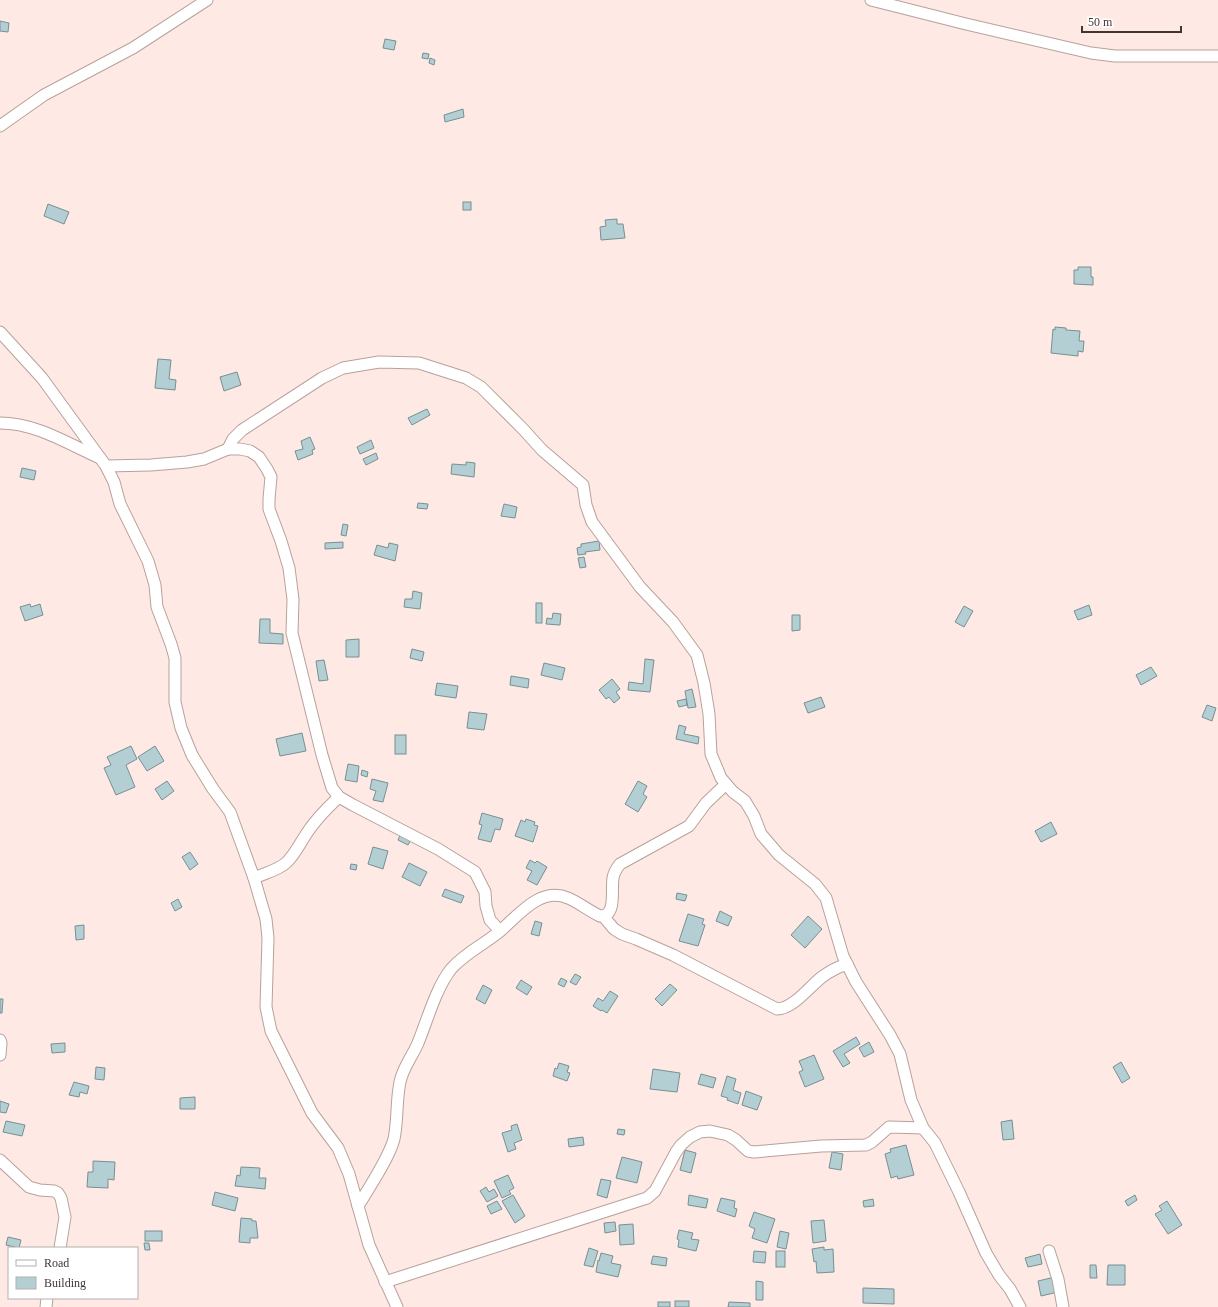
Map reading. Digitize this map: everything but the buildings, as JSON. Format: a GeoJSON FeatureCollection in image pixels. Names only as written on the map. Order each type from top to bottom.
{"type":"FeatureCollection","features":[{"type":"Feature","properties":{"kind":"street"},"geometry":{"type":"LineString","coordinates":[[0,126],[44,95],[133,48],[206,0]]}},
{"type":"Feature","properties":{"kind":"street"},"geometry":{"type":"LineString","coordinates":[[872,0],[966,24],[1115,56],[1218,56]]}},
{"type":"Feature","properties":{"kind":"street"},"geometry":{"type":"LineString","coordinates":[[0,332],[42,378],[104,462],[114,482],[120,504],[148,562],[155,585],[157,607],[175,658],[175,702],[181,728],[192,755],[213,789],[230,812],[254,878],[266,918],[268,938],[266,1008],[271,1031],[312,1113],[338,1148],[349,1174],[369,1245],[397,1307]]}},
{"type":"Feature","properties":{"kind":"street"},"geometry":{"type":"LineString","coordinates":[[228,449],[233,439],[242,430],[322,378],[343,368],[378,362],[419,363],[466,378],[480,387],[542,450],[583,485],[586,494],[586,505],[592,522],[640,587],[673,622],[697,655],[704,683],[709,714],[711,754],[721,778],[733,792],[745,801],[754,816],[761,834],[779,855],[815,884],[826,898],[843,956],[856,982],[890,1035],[900,1054],[911,1100],[923,1128],[934,1143],[959,1192],[986,1252],[1020,1307]]}},
{"type":"Feature","properties":{"kind":"street"},"geometry":{"type":"LineString","coordinates":[[0,423],[12,423],[29,426],[104,462],[151,465],[204,459],[228,449],[240,449],[255,453],[268,469],[271,477],[269,509],[289,568],[293,599],[292,633],[332,788],[339,796],[438,849],[475,872],[485,892],[486,906],[490,920],[500,931]]}},
{"type":"Feature","properties":{"kind":"street"},"geometry":{"type":"LineString","coordinates":[[603,916],[611,909],[613,877],[615,870],[620,864],[689,826],[703,806],[726,784]]}},
{"type":"Feature","properties":{"kind":"street"},"geometry":{"type":"LineString","coordinates":[[254,878],[281,867],[288,861],[296,852],[305,836],[320,816],[339,796]]}},
{"type":"Feature","properties":{"kind":"street"},"geometry":{"type":"LineString","coordinates":[[358,1206],[389,1151],[396,1125],[397,1099],[400,1079],[417,1044],[434,999],[450,970],[460,960],[500,931],[541,898],[554,894],[568,898],[596,914],[603,916],[608,924],[622,934],[673,955],[777,1009],[781,1009],[804,994],[821,977],[835,968],[847,964]]}},
{"type":"Feature","properties":{"kind":"street"},"geometry":{"type":"LineString","coordinates":[[0,1040],[0,1055]]}},
{"type":"Feature","properties":{"kind":"street"},"geometry":{"type":"LineString","coordinates":[[385,1282],[647,1198],[655,1191],[681,1145],[690,1137],[700,1132],[710,1131],[728,1135],[748,1151],[761,1153],[821,1146],[866,1145],[872,1142],[889,1127],[923,1128]]}},
{"type":"Feature","properties":{"kind":"street"},"geometry":{"type":"LineString","coordinates":[[0,1160],[29,1187],[58,1193],[61,1198],[65,1217],[60,1247]]}},
{"type":"Feature","properties":{"kind":"street"},"geometry":{"type":"LineString","coordinates":[[1049,1251],[1058,1280],[1063,1307]]}}]}
